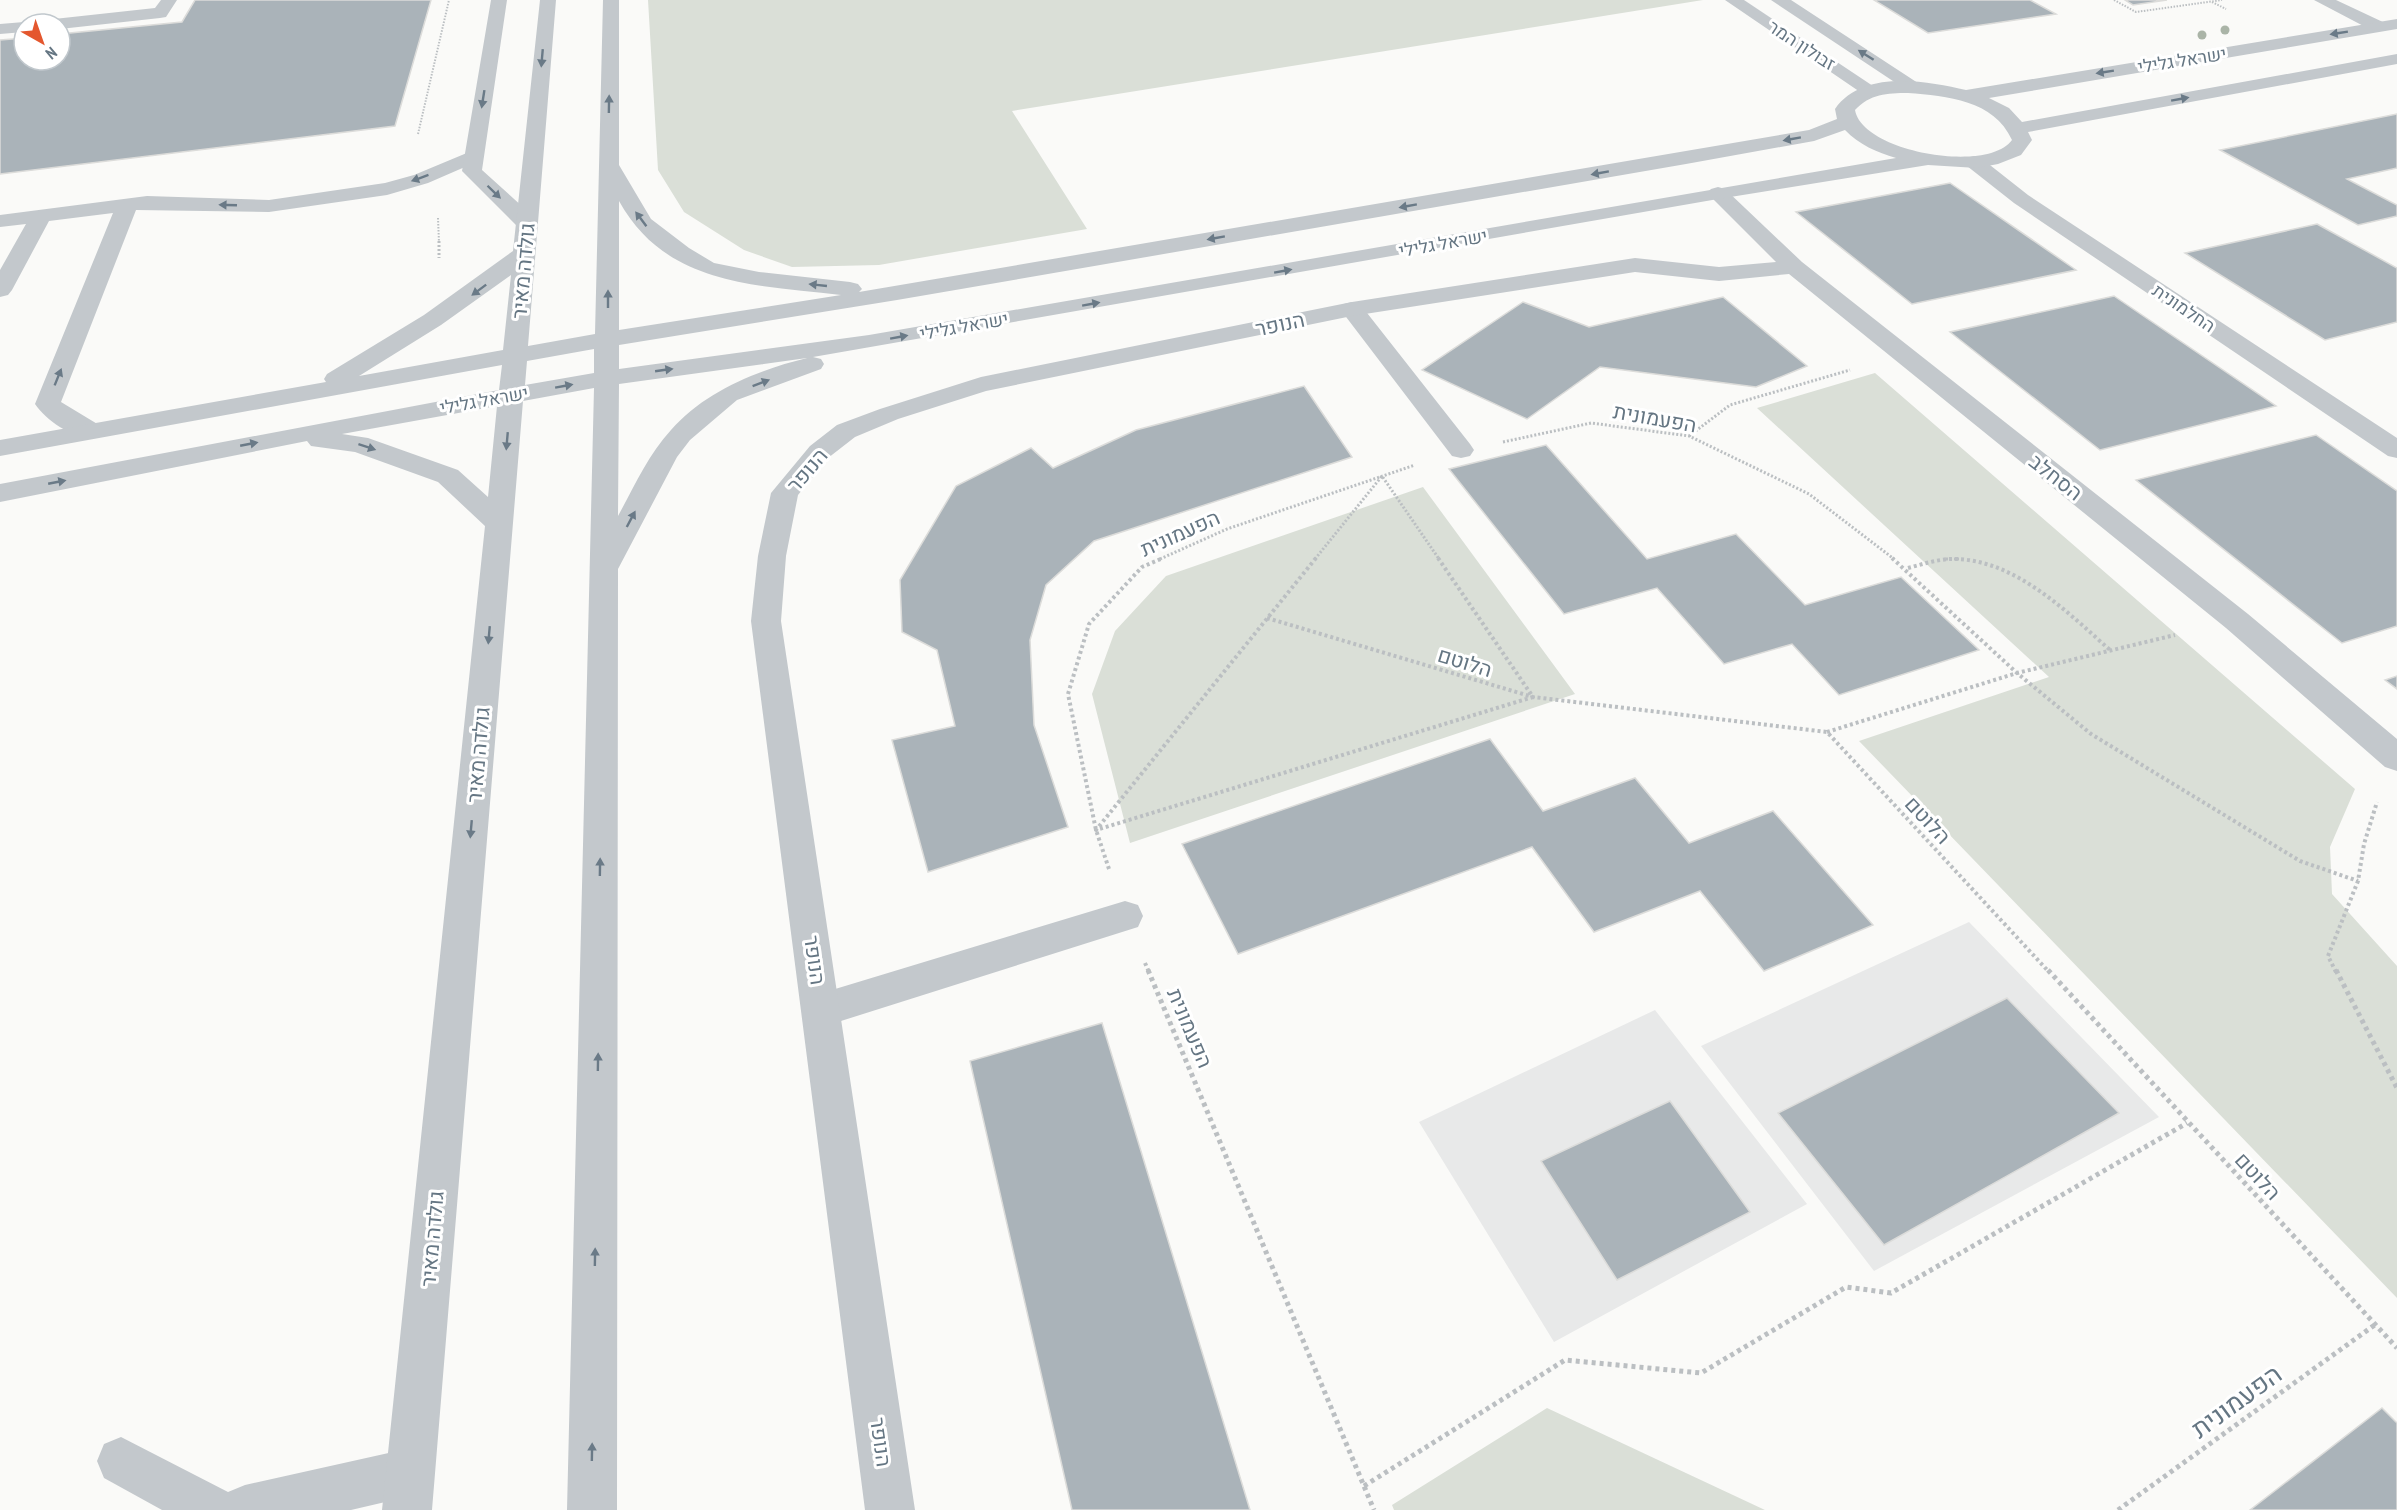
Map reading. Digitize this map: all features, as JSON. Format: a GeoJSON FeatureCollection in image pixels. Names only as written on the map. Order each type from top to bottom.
{"type":"FeatureCollection","features":[{"type":"Feature","properties":{"kind":"street"},"geometry":{"type":"LineString","coordinates":[[74,22],[160,13],[169,0]]}},
{"type":"Feature","properties":{"kind":"street"},"geometry":{"type":"LineString","coordinates":[[316,390],[411,336],[477,292],[526,238],[472,171],[500,0]]}},
{"type":"Feature","properties":{"kind":"street","name":"גולדה מאיר"},"geometry":{"type":"LineString","coordinates":[[409,1491],[548,0]]}},
{"type":"Feature","properties":{"kind":"street"},"geometry":{"type":"LineString","coordinates":[[592,1510],[611,0]]}},
{"type":"Feature","properties":{"kind":"street","name":"זבולון המר"},"geometry":{"type":"LineString","coordinates":[[1733,0],[1870,90]]}},
{"type":"Feature","properties":{"kind":"street","name":"זבולון המר"},"geometry":{"type":"LineString","coordinates":[[1779,0],[1915,87]]}},
{"type":"Feature","properties":{"kind":"street"},"geometry":{"type":"LineString","coordinates":[[2322,0],[2388,25]]}},
{"type":"Feature","properties":{"kind":"street"},"geometry":{"type":"LineString","coordinates":[[74,22],[90,2]]}},
{"type":"Feature","properties":{"kind":"street","name":"ישראל גלילי"},"geometry":{"type":"LineString","coordinates":[[1966,96],[2388,25]]}},
{"type":"Feature","properties":{"kind":"street","name":"ישראל גלילי"},"geometry":{"type":"LineString","coordinates":[[2019,128],[2397,59]]}},
{"type":"Feature","properties":{"kind":"street","name":"ישראל גלילי"},"geometry":{"type":"LineString","coordinates":[[0,448],[608,339],[897,293],[1768,144],[1814,135],[1848,122],[1857,131],[1878,144],[1929,159],[1974,162],[1999,158],[2015,150],[2022,140],[2019,128],[1999,110],[1966,96],[1915,87],[1870,90]]}},
{"type":"Feature","properties":{"kind":"street"},"geometry":{"type":"LineString","coordinates":[[1848,122],[1845,109],[1853,98],[1870,90]]}},
{"type":"Feature","properties":{"kind":"street"},"geometry":{"type":"LineString","coordinates":[[0,221],[147,202],[269,206],[387,189],[421,179],[474,156]]}},
{"type":"Feature","properties":{"kind":"street","name":"ישראל גלילי"},"geometry":{"type":"LineString","coordinates":[[0,493],[289,436],[606,378],[869,342],[1718,193],[1929,159]]}},
{"type":"Feature","properties":{"kind":"street","name":"החלמונית"},"geometry":{"type":"LineString","coordinates":[[1974,162],[2021,199],[2397,450]]}},
{"type":"Feature","properties":{"kind":"street"},"geometry":{"type":"LineString","coordinates":[[609,165],[642,223],[681,253],[707,268],[759,279],[897,293]]}},
{"type":"Feature","properties":{"kind":"street","name":"הסחלב"},"geometry":{"type":"LineString","coordinates":[[1718,193],[1794,267],[1901,355],[2237,621],[2397,758]]}},
{"type":"Feature","properties":{"kind":"street"},"geometry":{"type":"LineString","coordinates":[[90,431],[60,415],[48,404],[127,205]]}},
{"type":"Feature","properties":{"kind":"street"},"geometry":{"type":"LineString","coordinates":[[0,290],[41,216]]}},
{"type":"Feature","properties":{"kind":"street","name":"הנופר"},"geometry":{"type":"LineString","coordinates":[[890,1510],[766,621],[772,556],[785,493],[819,452],[846,431],[889,414],[981,385],[1352,309],[1635,265],[1719,274],[1794,267]]}},
{"type":"Feature","properties":{"kind":"street"},"geometry":{"type":"LineString","coordinates":[[1352,309],[1461,450]]}},
{"type":"Feature","properties":{"kind":"street"},"geometry":{"type":"LineString","coordinates":[[604,570],[665,455],[681,434],[728,395],[869,342]]}},
{"type":"Feature","properties":{"kind":"street"},"geometry":{"type":"LineString","coordinates":[[289,436],[359,444],[448,476],[499,523]]}},
{"type":"Feature","properties":{"kind":"street"},"geometry":{"type":"LineString","coordinates":[[822,1010],[1125,916]]}},
{"type":"Feature","properties":{"kind":"street"},"geometry":{"type":"LineString","coordinates":[[121,1461],[211,1510]]}},
{"type":"Feature","properties":{"kind":"street"},"geometry":{"type":"LineString","coordinates":[[245,1510],[409,1491]]}},
{"type":"Feature","properties":{"kind":"path"},"geometry":{"type":"LineString","coordinates":[[439,262],[438,205],[387,189],[415,148],[449,0]]}},
{"type":"Feature","properties":{"kind":"path"},"geometry":{"type":"LineString","coordinates":[[2114,0],[2136,12],[2222,0]]}},
{"type":"Feature","properties":{"kind":"path"},"geometry":{"type":"LineString","coordinates":[[1689,436],[1730,405],[1901,355]]}},
{"type":"Feature","properties":{"kind":"path","name":"הפעמונית"},"geometry":{"type":"LineString","coordinates":[[1374,1510],[1125,916],[1095,830],[1068,694],[1089,624],[1142,567],[1227,529],[1461,450],[1592,423],[1689,436],[1809,495],[1907,569],[2017,673],[2091,734],[2300,861],[2358,881]]}},
{"type":"Feature","properties":{"kind":"path"},"geometry":{"type":"LineString","coordinates":[[1382,476],[1533,697],[1095,830],[1382,476]]}},
{"type":"Feature","properties":{"kind":"path"},"geometry":{"type":"LineString","coordinates":[[1907,569],[1956,558],[2010,572],[2064,609],[2110,650]]}},
{"type":"Feature","properties":{"kind":"path","name":"הלוטם"},"geometry":{"type":"LineString","coordinates":[[1266,618],[1533,697],[1827,732],[2397,1348]]}},
{"type":"Feature","properties":{"kind":"path"},"geometry":{"type":"LineString","coordinates":[[1827,732],[2017,673],[2237,621]]}},
{"type":"Feature","properties":{"kind":"path"},"geometry":{"type":"LineString","coordinates":[[2379,794],[2364,844],[2358,881],[2328,956],[2397,1088]]}},
{"type":"Feature","properties":{"kind":"path"},"geometry":{"type":"LineString","coordinates":[[1364,1486],[1565,1360],[1701,1372],[1846,1287],[1890,1293],[2187,1123]]}},
{"type":"Feature","properties":{"kind":"path","name":"הפעמונית"},"geometry":{"type":"LineString","coordinates":[[2118,1510],[2376,1324]]}},
{"type":"Feature","properties":{"kind":"shaded area"},"geometry":{"type":"Polygon","coordinates":[[[648,0],[1703,0],[1012,111],[1087,229],[879,265],[792,267],[744,250],[684,212],[658,170],[648,0]]]}},
{"type":"Feature","properties":{"kind":"shaded area"},"geometry":{"type":"Polygon","coordinates":[[[1875,373],[2355,789],[2330,847],[2332,894],[2397,966],[2397,1298],[1859,741],[2049,677],[1757,408],[1875,373]]]}},
{"type":"Feature","properties":{"kind":"shaded area"},"geometry":{"type":"Polygon","coordinates":[[[1423,487],[1575,694],[1130,843],[1092,694],[1115,631],[1166,576],[1423,487]]]}},
{"type":"Feature","properties":{"kind":"shaded area"},"geometry":{"type":"Polygon","coordinates":[[[1969,922],[2159,1117],[1874,1271],[1701,1046],[1969,922]]]}},
{"type":"Feature","properties":{"kind":"shaded area"},"geometry":{"type":"Polygon","coordinates":[[[1655,1010],[1807,1204],[1554,1342],[1419,1122],[1655,1010]]]}},
{"type":"Feature","properties":{"kind":"shaded area"},"geometry":{"type":"Polygon","coordinates":[[[1547,1408],[1765,1510],[1394,1510],[1392,1505],[1547,1408]]]}},
{"type":"Feature","properties":{"kind":"building"},"geometry":{"type":"Polygon","coordinates":[[[195,0],[431,0],[395,126],[0,174],[0,40],[12,39],[12,72],[72,72],[72,33],[182,22],[195,0]]]}},
{"type":"Feature","properties":{"kind":"building"},"geometry":{"type":"Polygon","coordinates":[[[1874,0],[2030,0],[2056,14],[1928,33],[1874,0]]]}},
{"type":"Feature","properties":{"kind":"building"},"geometry":{"type":"Polygon","coordinates":[[[2125,0],[2167,0],[2133,5],[2125,0]]]}},
{"type":"Feature","properties":{"kind":"building"},"geometry":{"type":"Polygon","coordinates":[[[2397,114],[2397,168],[2347,179],[2397,205],[2397,216],[2358,225],[2220,150],[2397,114]]]}},
{"type":"Feature","properties":{"kind":"building"},"geometry":{"type":"Polygon","coordinates":[[[1950,183],[2076,270],[1912,304],[1796,212],[1950,183]]]}},
{"type":"Feature","properties":{"kind":"building"},"geometry":{"type":"Polygon","coordinates":[[[2317,224],[2397,268],[2397,322],[2325,340],[2185,253],[2317,224]]]}},
{"type":"Feature","properties":{"kind":"building"},"geometry":{"type":"Polygon","coordinates":[[[2114,296],[2276,406],[2100,450],[1950,332],[2114,296]]]}},
{"type":"Feature","properties":{"kind":"building"},"geometry":{"type":"Polygon","coordinates":[[[1723,297],[1807,366],[1756,387],[1600,367],[1527,419],[1422,370],[1523,302],[1589,327],[1723,297]]]}},
{"type":"Feature","properties":{"kind":"building"},"geometry":{"type":"Polygon","coordinates":[[[1304,386],[1352,457],[1094,541],[1046,585],[1030,640],[1034,725],[1068,827],[928,872],[892,740],[955,726],[937,650],[902,632],[900,580],[956,486],[1031,448],[1053,468],[1136,430],[1304,386]]]}},
{"type":"Feature","properties":{"kind":"building"},"geometry":{"type":"Polygon","coordinates":[[[2316,435],[2397,491],[2397,626],[2342,643],[2136,480],[2316,435]]]}},
{"type":"Feature","properties":{"kind":"building"},"geometry":{"type":"Polygon","coordinates":[[[1546,445],[1647,559],[1736,534],[1805,605],[1901,577],[1979,650],[1839,695],[1792,644],[1724,664],[1657,588],[1564,614],[1449,469],[1546,445]]]}},
{"type":"Feature","properties":{"kind":"building"},"geometry":{"type":"Polygon","coordinates":[[[2397,676],[2397,689],[2385,680],[2397,676]]]}},
{"type":"Feature","properties":{"kind":"building"},"geometry":{"type":"Polygon","coordinates":[[[1490,739],[1543,811],[1635,778],[1689,843],[1773,811],[1873,925],[1764,971],[1700,891],[1594,932],[1532,847],[1238,954],[1182,844],[1490,739]]]}},
{"type":"Feature","properties":{"kind":"building"},"geometry":{"type":"Polygon","coordinates":[[[2007,998],[2119,1113],[1884,1245],[1778,1113],[2007,998]]]}},
{"type":"Feature","properties":{"kind":"building"},"geometry":{"type":"Polygon","coordinates":[[[1102,1023],[1250,1510],[1072,1510],[970,1061],[1102,1023]]]}},
{"type":"Feature","properties":{"kind":"building"},"geometry":{"type":"Polygon","coordinates":[[[1670,1101],[1750,1212],[1617,1280],[1541,1161],[1670,1101]]]}},
{"type":"Feature","properties":{"kind":"building"},"geometry":{"type":"Polygon","coordinates":[[[2382,1408],[2397,1423],[2397,1510],[2250,1510],[2382,1408]]]}}]}
